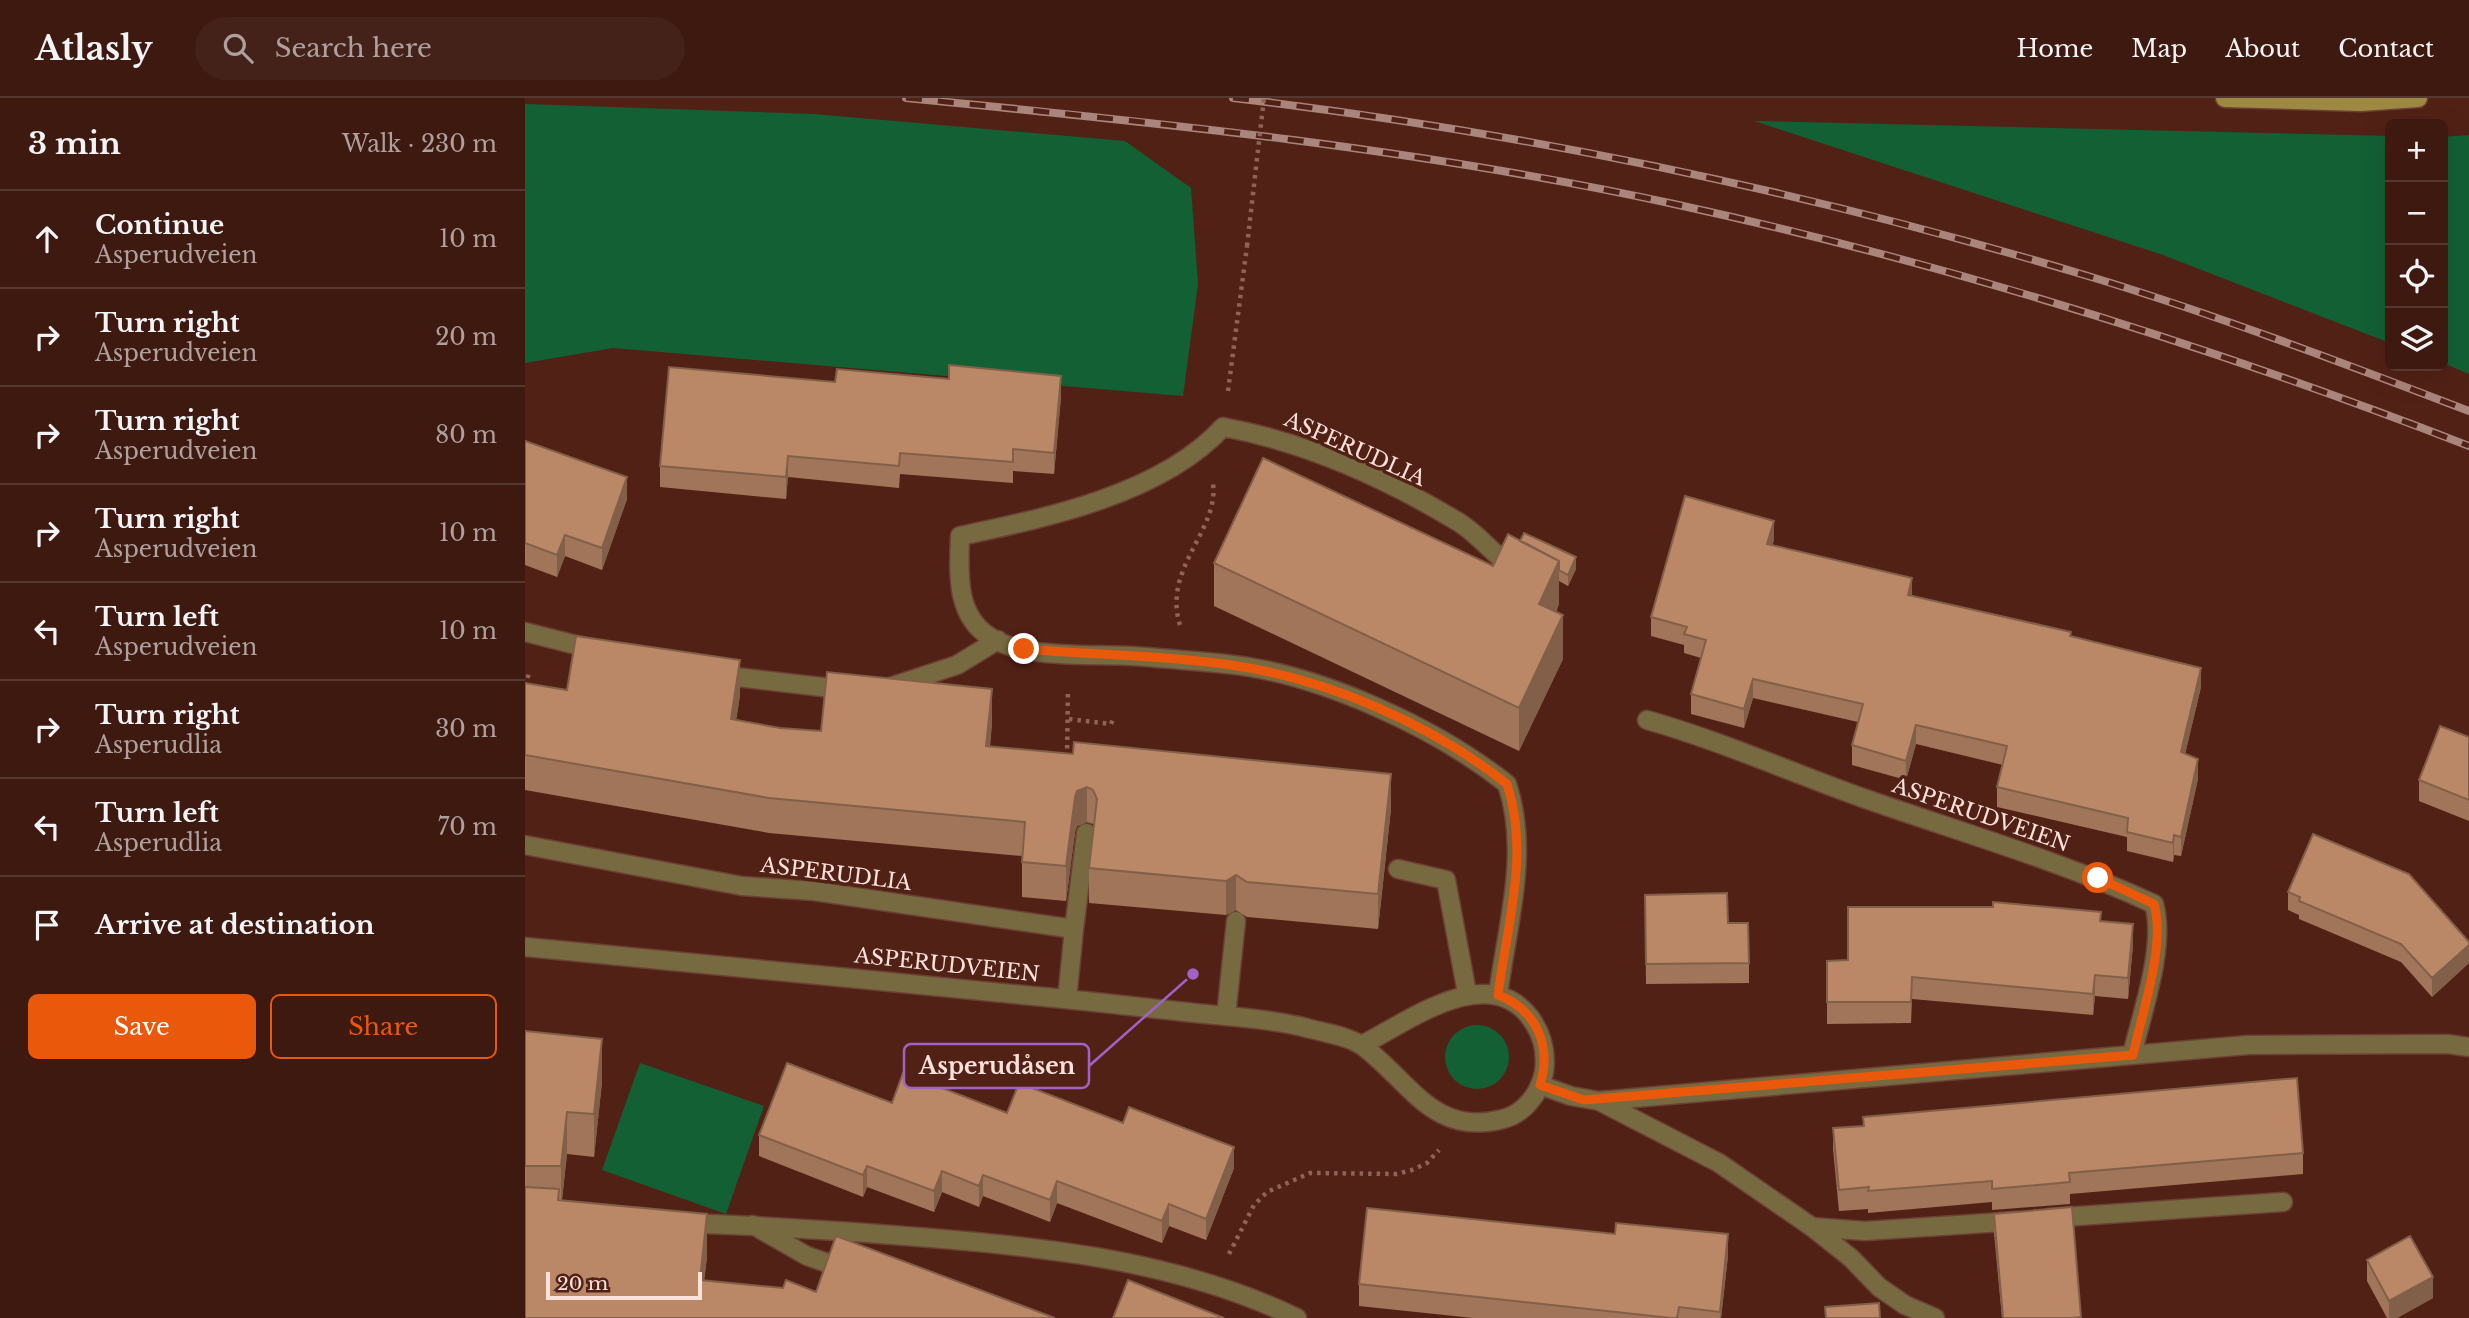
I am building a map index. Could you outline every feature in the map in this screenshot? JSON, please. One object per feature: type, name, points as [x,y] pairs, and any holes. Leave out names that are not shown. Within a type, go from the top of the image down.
[{"type":"street","points":[[2225,98],[2361,102],[2418,98]]},
{"type":"street","points":[[1223,427],[1202,450],[1117,493],[1015,524],[960,536],[961,598],[971,620],[998,640],[1024,649],[1195,662],[1282,675],[1333,691],[1437,738],[1507,784],[1517,824],[1517,861],[1498,995]]},
{"type":"street","name":"ASPERUDLIA","points":[[1223,427],[1272,436],[1417,500],[1458,521],[1500,560],[1535,580]]},
{"type":"street","points":[[525,632],[614,655]]},
{"type":"street","points":[[698,672],[838,691],[871,690],[917,680],[957,665],[998,640]]},
{"type":"street","name":"ASPERUDVEIEN","points":[[1647,720],[1709,737],[1798,775],[2098,878],[2154,904],[2158,918],[2152,971],[2133,1055]]},
{"type":"street","points":[[1067,999],[1086,833]]},
{"type":"street","name":"ASPERUDLIA","points":[[525,845],[742,887],[814,891],[1074,929]]},
{"type":"street","points":[[1398,869],[1446,880],[1467,993]]},
{"type":"street","points":[[1226,1017],[1236,921]]},
{"type":"street","name":"ASPERUDVEIEN","points":[[525,947],[1067,999],[1302,1027],[1362,1045],[1429,1107],[1448,1119]]},
{"type":"street","points":[[1362,1045],[1467,993],[1498,995],[1513,1001],[1527,1014],[1541,1034],[1545,1051],[1540,1085],[1527,1106],[1512,1117],[1492,1122],[1448,1119]]},
{"type":"street","points":[[1540,1085],[1571,1096],[1599,1101],[2248,1045],[2448,1044],[2469,1047]]},
{"type":"street","points":[[1599,1101],[1719,1163],[1812,1227],[1851,1258],[1879,1287],[1905,1305],[1935,1318]]},
{"type":"street","points":[[1812,1227],[1865,1231],[1975,1225],[2094,1213],[2283,1202]]},
{"type":"street","points":[[658,1223],[750,1224],[1026,1247],[1104,1258],[1215,1284],[1297,1318]]},
{"type":"street","points":[[750,1224],[807,1255],[864,1276]]},
{"type":"path","points":[[1223,427],[1264,98]]},
{"type":"path","points":[[1195,662],[1177,615],[1177,594],[1182,573],[1214,495],[1202,450]]},
{"type":"path","points":[[1066,759],[1069,719],[1067,653]]},
{"type":"path","points":[[1069,719],[1111,724],[1113,719]]},
{"type":"path","points":[[1227,1258],[1254,1205],[1267,1192],[1310,1173],[1397,1174],[1412,1170],[1438,1153],[1448,1119]]},
{"type":"green space","points":[[525,104],[814,114],[1125,141],[1191,188],[1198,284],[1183,396],[613,348],[525,363]]},
{"type":"green space","points":[[1754,121],[2385,136],[2385,341],[2163,255]]},
{"type":"green space","points":[[2469,135],[2469,374],[2448,365],[2448,137]]},
{"type":"green space","points":[[1471,1025],[1483,1025],[1500,1034],[1507,1045],[1507,1069],[1500,1080],[1483,1089],[1471,1089],[1459,1084],[1450,1075],[1445,1063],[1445,1051],[1450,1039],[1459,1030]]},
{"type":"green space","points":[[640,1063],[764,1106],[726,1214],[602,1170]]},
{"type":"building","points":[[949,365],[1061,376],[1054,453],[1013,449],[1013,462],[900,453],[899,466],[788,456],[786,477],[660,466],[669,367],[835,382],[837,369],[949,379]]},
{"type":"building","points":[[525,441],[627,477],[602,548],[565,535],[557,555],[525,543]]},
{"type":"building","points":[[1263,458],[1493,566],[1508,534],[1559,561],[1539,604],[1563,615],[1519,708],[1214,563]]},
{"type":"building","points":[[1685,496],[1774,521],[1767,544],[1912,578],[1908,595],[2071,632],[2070,636],[2201,668],[2181,752],[2198,759],[2181,837],[2174,835],[2173,843],[2127,832],[2128,818],[1997,787],[2007,746],[1916,725],[1906,761],[1852,745],[1863,704],[1753,679],[1744,709],[1691,694],[1706,640],[1684,634],[1687,627],[1651,617]]},
{"type":"building","points":[[1524,533],[1576,557],[1568,575],[1559,570],[1559,561],[1520,541]]},
{"type":"building","points":[[576,636],[740,660],[731,719],[780,728],[821,731],[827,672],[992,689],[986,746],[1073,754],[1074,742],[1391,774],[1378,894],[1247,882],[1236,875],[1226,881],[1089,868],[1097,799],[1093,790],[1087,787],[1077,791],[1075,797],[1066,866],[1022,862],[1025,822],[769,798],[525,755],[525,683],[567,690]]},
{"type":"building","points":[[2440,726],[2469,737],[2469,800],[2419,780]]},
{"type":"building","points":[[2313,834],[2409,874],[2469,945],[2432,978],[2401,944],[2299,901],[2300,897],[2288,892]]},
{"type":"building","points":[[1727,893],[1728,923],[1748,923],[1749,963],[1646,964],[1645,895]]},
{"type":"building","points":[[1993,902],[2101,912],[2100,921],[2133,924],[2128,978],[2095,975],[2093,994],[1912,977],[1911,1002],[1827,1002],[1827,961],[1848,960],[1848,907],[1993,907]]},
{"type":"building","points":[[525,1031],[602,1039],[594,1114],[567,1112],[561,1166],[525,1166]]},
{"type":"building","points":[[787,1063],[892,1103],[903,1073],[1007,1113],[1019,1083],[1123,1123],[1129,1107],[1234,1147],[1206,1219],[1169,1204],[1162,1221],[1057,1181],[1050,1200],[983,1175],[979,1186],[942,1171],[934,1191],[867,1166],[863,1175],[759,1135]]},
{"type":"building","points":[[2297,1078],[2303,1153],[2069,1173],[2070,1182],[1992,1189],[1992,1181],[1868,1191],[1869,1187],[1839,1190],[1833,1128],[1864,1126],[1863,1117]]},
{"type":"building","points":[[525,1187],[559,1189],[558,1200],[707,1214],[700,1280],[783,1288],[786,1280],[816,1292],[836,1236],[1055,1318],[525,1318]]},
{"type":"building","points":[[2072,1207],[2081,1317],[2003,1318],[1994,1214]]},
{"type":"building","points":[[1367,1208],[1615,1234],[1616,1223],[1728,1234],[1720,1312],[1679,1307],[1677,1318],[1671,1318],[1359,1284]]},
{"type":"building","points":[[2410,1236],[2433,1277],[2389,1301],[2367,1260]]},
{"type":"building","points":[[1128,1280],[1224,1318],[1113,1318]]},
{"type":"building","points":[[1879,1303],[1880,1318],[1826,1318],[1825,1307]]},
{"type":"railway","points":[[906,98],[1099,117],[1388,153],[1674,204],[1877,253],[2076,310],[2274,374],[2469,446]]},
{"type":"railway","points":[[1233,98],[1450,128],[1557,147],[1665,168],[1877,218],[2136,291],[2280,340],[2469,411]]},
{"type":"place","name":"Asperudåsen","points":[[1193,974]]},
{"type":"route","points":[[1024,649],[1230,664],[1282,675],[1333,691],[1437,738],[1487,768],[1507,784],[1514,806],[1518,834],[1517,861],[1498,995],[1513,1001],[1527,1014],[1541,1034],[1545,1051],[1544,1073],[1540,1085],[1584,1100],[1599,1101],[2133,1055],[2152,971],[2158,918],[2154,904],[2098,878]]}]
